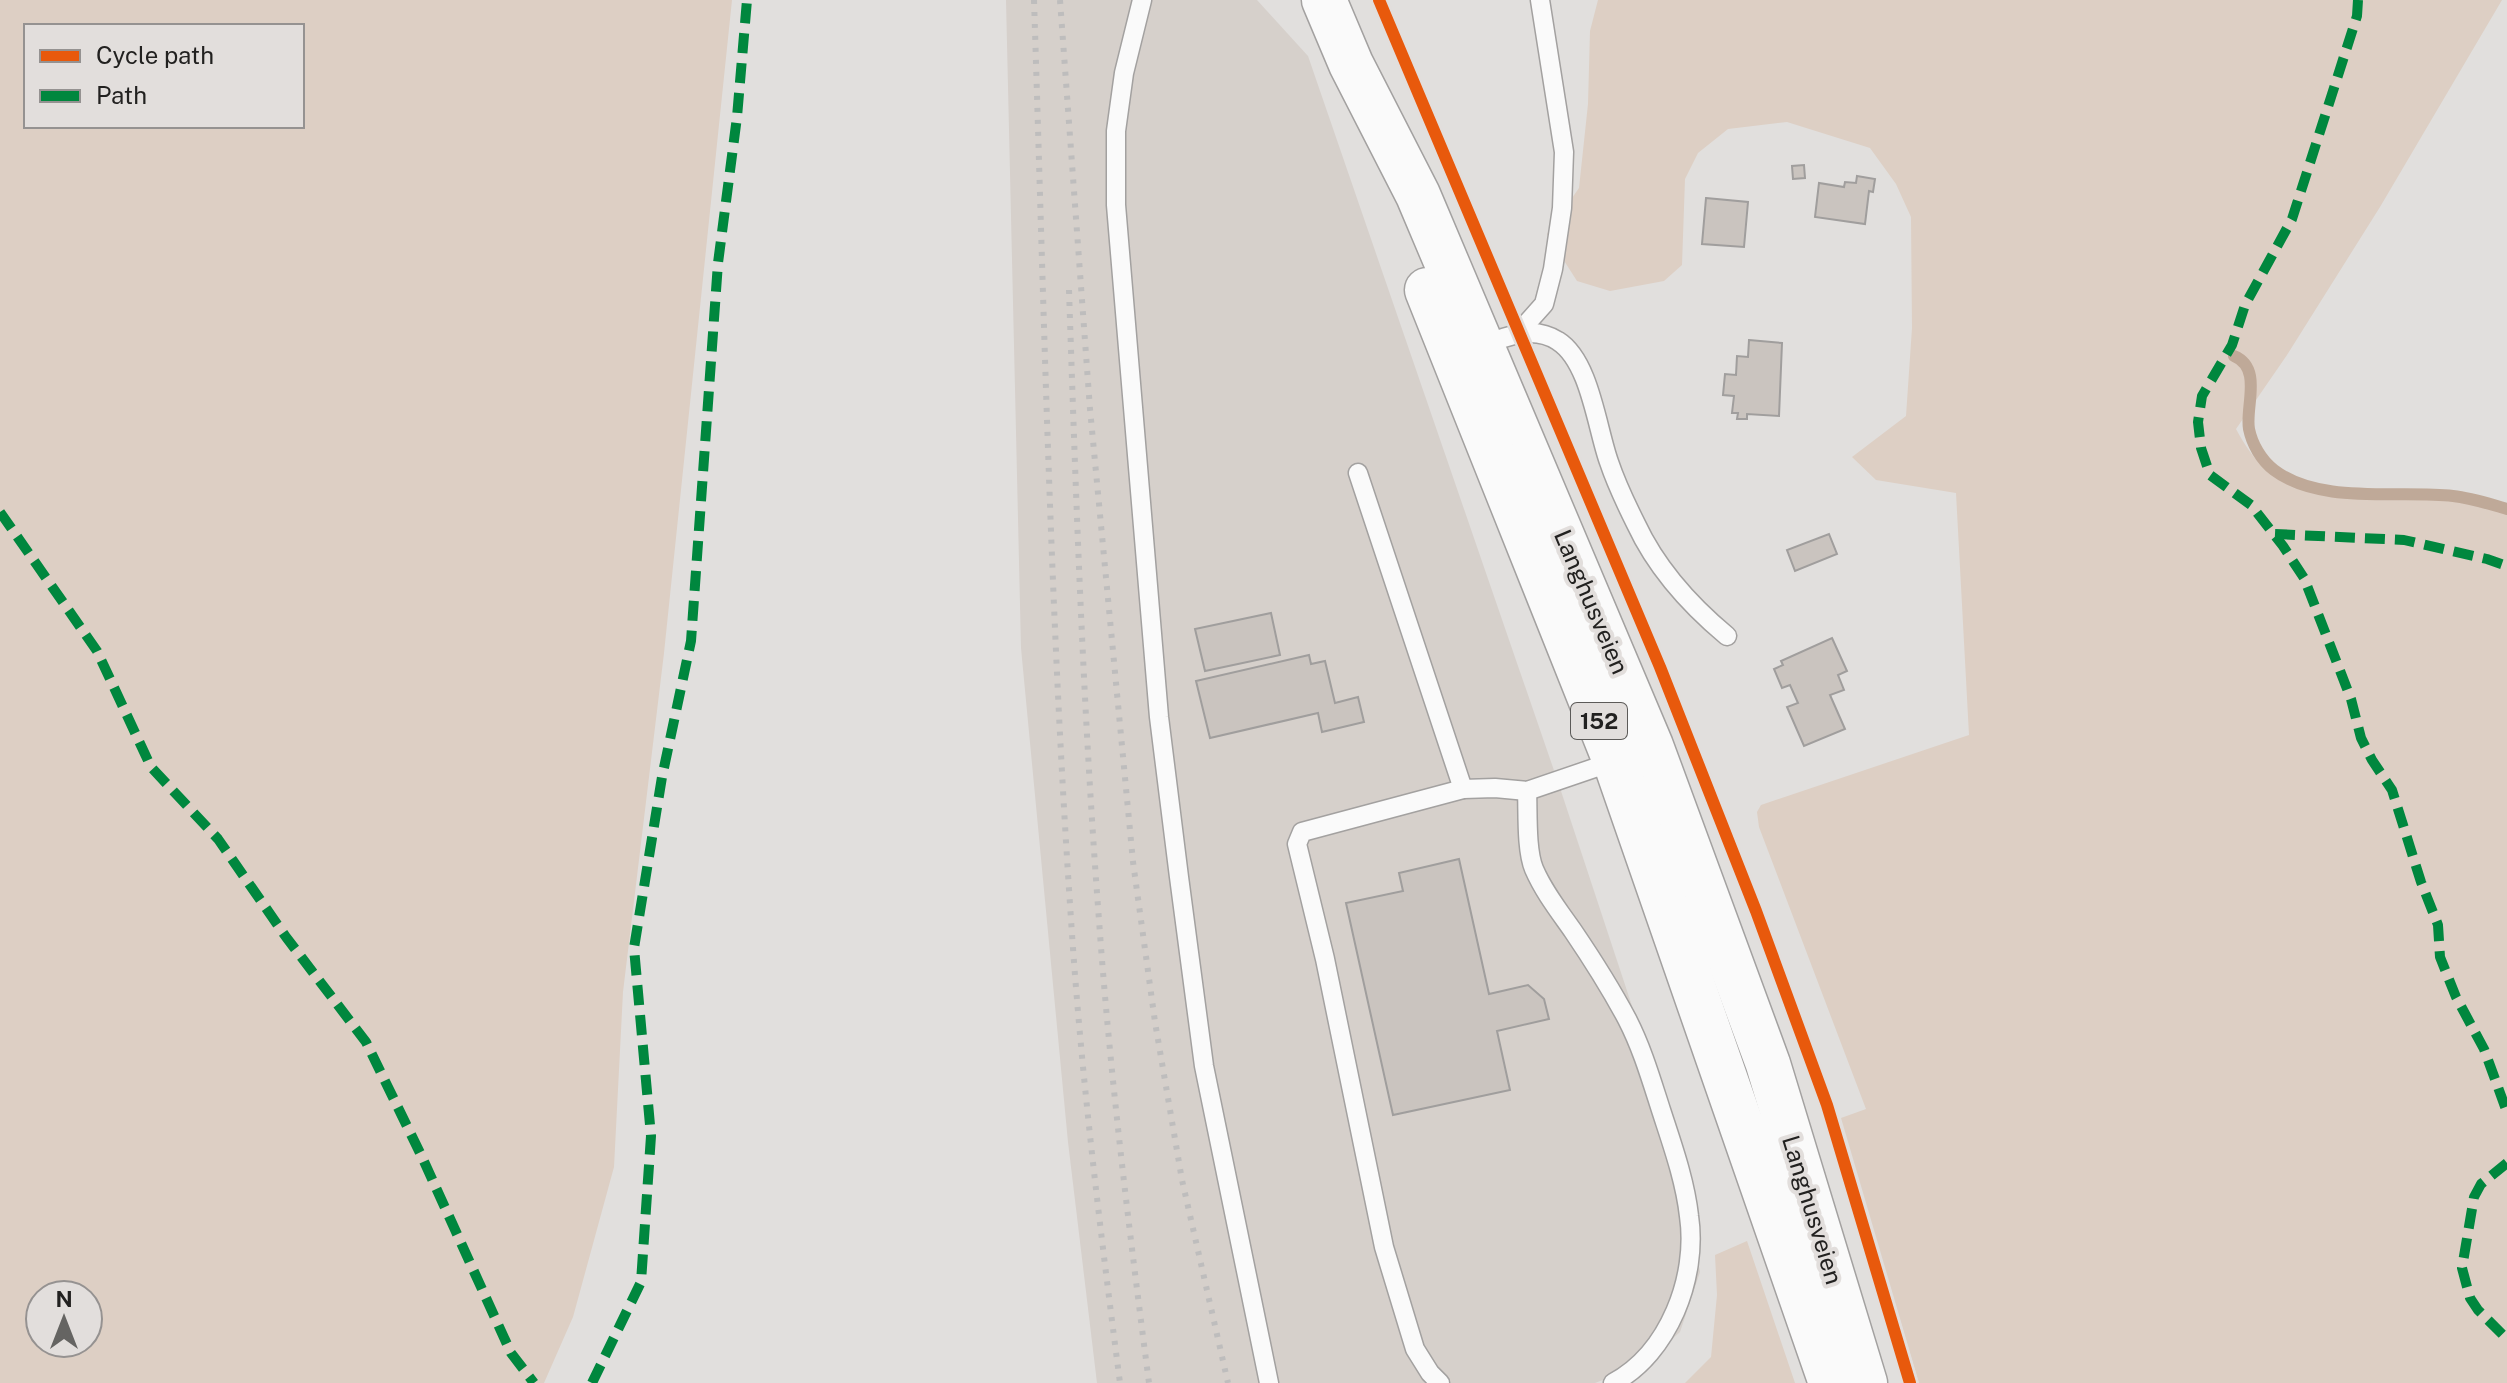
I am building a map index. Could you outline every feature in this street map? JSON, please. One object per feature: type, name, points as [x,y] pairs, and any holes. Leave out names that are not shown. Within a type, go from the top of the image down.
[{"type":"main road","name":"Langhusveien","points":[[1324,0],[1351,64],[1418,195],[1485,345],[1633,754],[1831,1383]]},
{"type":"main road","name":"Langhusveien","points":[[1633,754],[1768,1064],[1865,1383]]},
{"type":"lane","points":[[1142,0],[1124,73],[1116,131],[1116,205],[1159,717],[1204,1066],[1269,1383]]},
{"type":"lane","points":[[1485,345],[1544,304],[1553,269],[1562,208],[1564,152],[1540,0]]},
{"type":"lane","points":[[1485,345],[1557,340],[1573,356],[1593,405],[1608,461],[1638,528],[1679,588],[1704,617],[1727,636]]},
{"type":"lane","points":[[1358,473],[1463,789]]},
{"type":"lane","points":[[1440,1383],[1415,1349],[1384,1247],[1325,959],[1297,844],[1302,832],[1463,789],[1527,791],[1633,754]]},
{"type":"lane","points":[[1527,791],[1533,866],[1543,888],[1590,955],[1627,1020],[1647,1066],[1673,1147],[1689,1216],[1691,1241],[1683,1291],[1674,1313],[1646,1358],[1629,1374],[1613,1383]]},
{"type":"shaded area","points":[[0,0],[732,0],[664,653],[623,992],[614,1167],[573,1317],[544,1383],[0,1383]]},
{"type":"shaded area","points":[[1006,0],[1257,0],[1308,56],[1559,785],[1673,1130],[1700,1272],[1680,1332],[1644,1364],[1595,1383],[1097,1383],[1068,1142],[1021,648]]},
{"type":"shaded area","points":[[1598,0],[2502,0],[2380,207],[2287,355],[2236,429],[2266,469],[2284,481],[2306,489],[2353,496],[2455,500],[2507,514],[2507,1383],[1919,1383],[1841,1118],[1866,1109],[1759,827],[1757,812],[1761,805],[1969,735],[1956,493],[1876,480],[1852,457],[1906,416],[1912,328],[1911,217],[1896,184],[1870,148],[1787,122],[1728,129],[1698,153],[1685,179],[1682,265],[1664,281],[1610,291],[1577,281],[1547,234],[1579,188],[1588,104],[1590,31]]},
{"type":"shaded area","points":[[1747,1241],[1795,1383],[1685,1383],[1711,1357],[1717,1295],[1715,1255]]},
{"type":"building","points":[[1804,165],[1805,178],[1793,179],[1792,166]]},
{"type":"building","points":[[1857,176],[1875,179],[1873,192],[1869,191],[1865,224],[1815,217],[1819,183],[1844,187],[1845,182],[1856,183]]},
{"type":"building","points":[[1706,198],[1748,202],[1744,247],[1702,244]]},
{"type":"building","points":[[1749,340],[1782,343],[1779,416],[1747,414],[1747,419],[1737,419],[1738,413],[1732,413],[1734,396],[1723,395],[1725,374],[1736,375],[1737,356],[1748,357]]},
{"type":"building","points":[[1829,534],[1837,554],[1795,571],[1787,550]]},
{"type":"building","points":[[1271,613],[1280,655],[1205,671],[1195,629]]},
{"type":"building","points":[[1832,638],[1847,671],[1838,675],[1844,690],[1830,695],[1845,729],[1804,746],[1787,707],[1798,703],[1790,685],[1782,688],[1774,669],[1783,665],[1781,661]]},
{"type":"building","points":[[1309,655],[1311,664],[1325,661],[1335,703],[1358,697],[1364,722],[1322,732],[1318,713],[1210,738],[1196,681]]},
{"type":"building","points":[[1459,859],[1489,994],[1528,985],[1544,999],[1549,1019],[1497,1031],[1510,1090],[1393,1115],[1346,903],[1403,891],[1399,873]]},
{"type":"waterway","points":[[2234,356],[2248,369],[2251,389],[2248,420],[2255,446],[2269,466],[2293,481],[2337,492],[2453,496],[2507,509]]},
{"type":"railway","points":[[1034,0],[1048,460],[1064,804],[1086,1093],[1120,1383]]},
{"type":"railway","points":[[1060,0],[1090,409],[1133,862],[1155,1022],[1182,1180],[1228,1383]]},
{"type":"railway","points":[[1069,290],[1093,841],[1109,1036],[1149,1383]]},
{"type":"marked path","points":[[592,1383],[641,1282],[651,1136],[634,948],[662,777],[691,641],[718,263],[737,117],[747,0]]},
{"type":"marked path","points":[[2358,0],[2357,16],[2292,219],[2245,305],[2232,345],[2202,396],[2198,422],[2201,448],[2210,475],[2251,505],[2304,578],[2351,699],[2361,738],[2392,790],[2438,925],[2440,957],[2456,997],[2484,1049],[2507,1112]]},
{"type":"marked path","points":[[0,512],[97,651],[151,767],[218,839],[286,937],[366,1042],[511,1353],[534,1383]]},
{"type":"marked path","points":[[2275,534],[2404,540],[2507,566]]},
{"type":"marked path","points":[[2507,1163],[2481,1184],[2474,1197],[2462,1268],[2470,1298],[2507,1339]]},
{"type":"cycle path","points":[[1379,0],[1660,667],[1756,911],[1827,1105],[1910,1383]]}]
